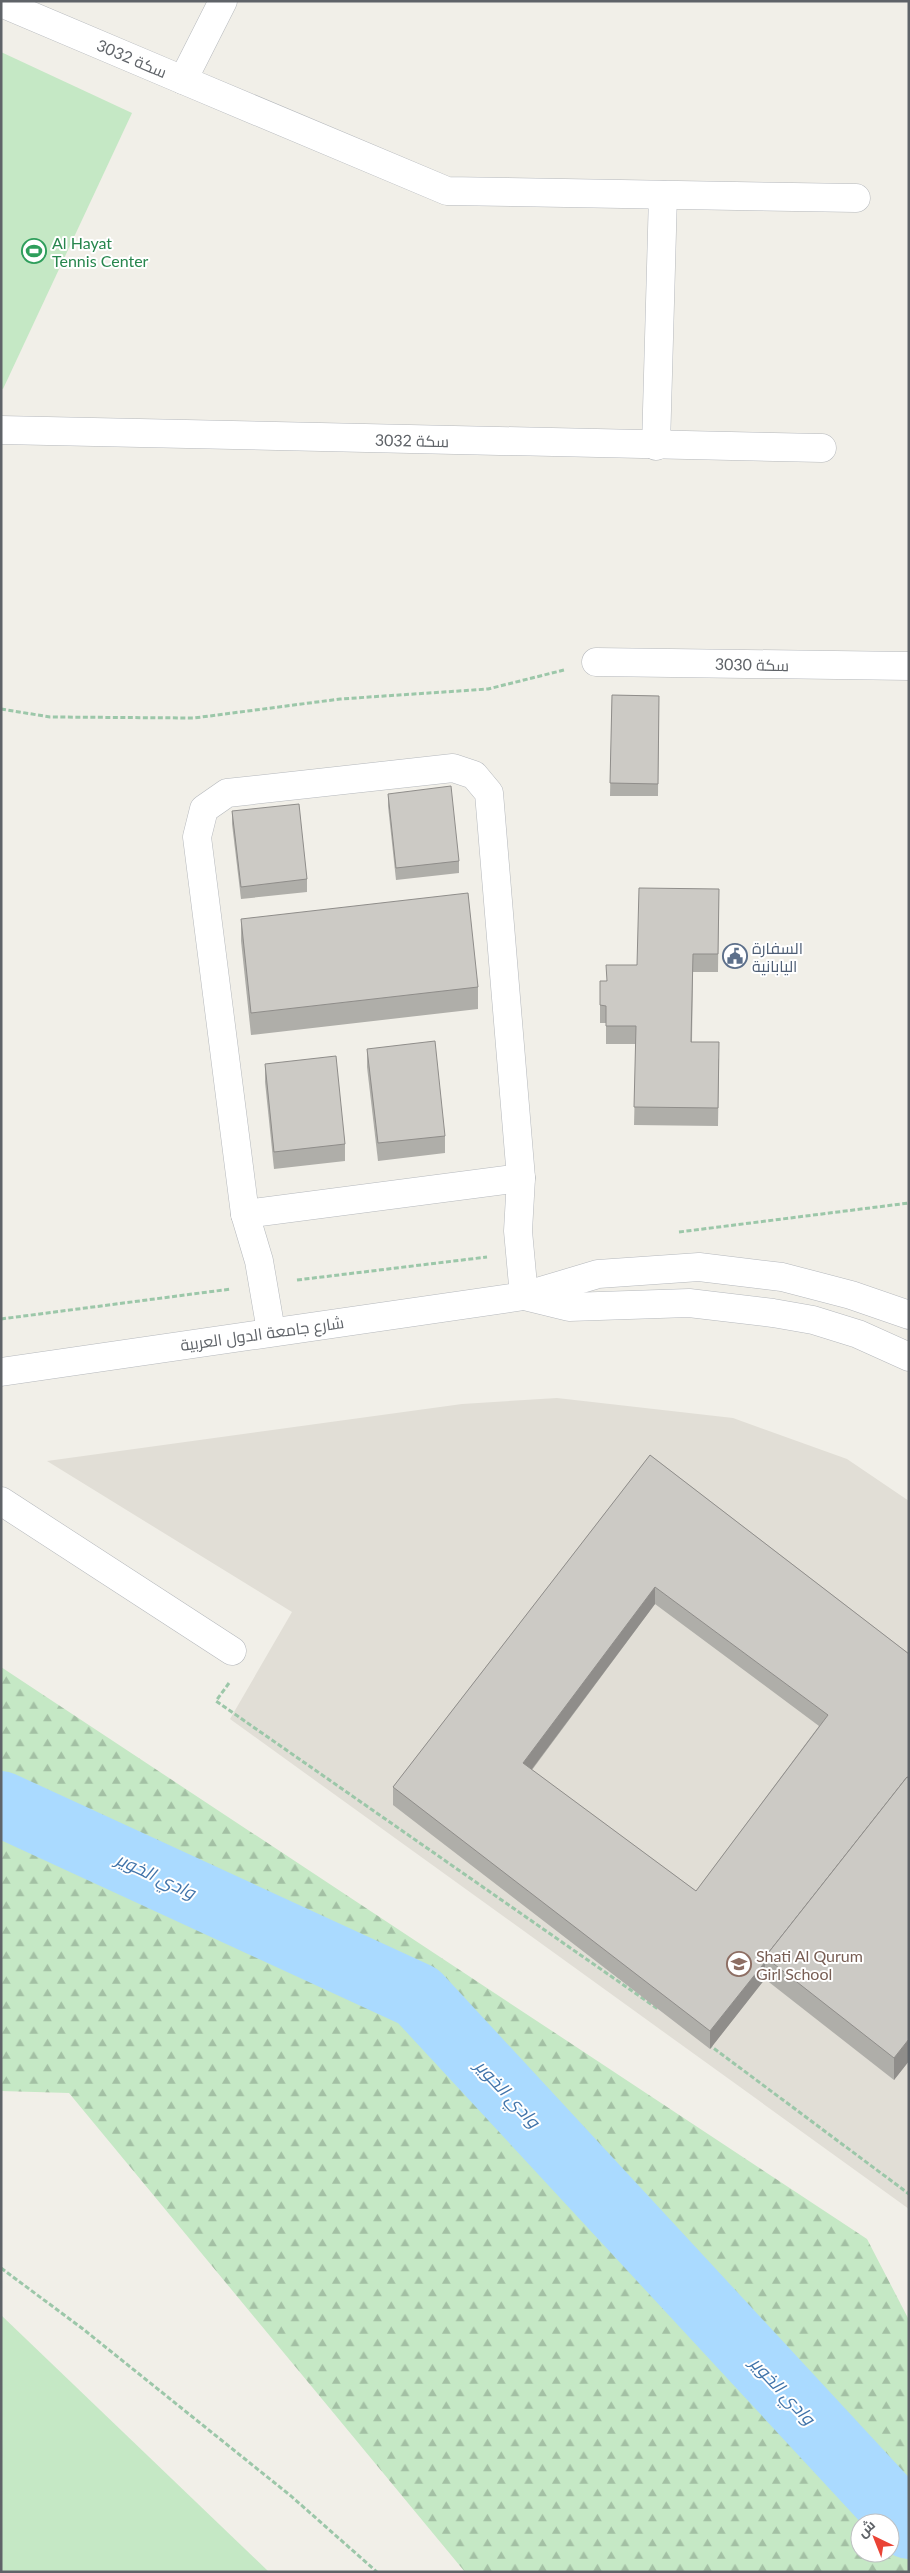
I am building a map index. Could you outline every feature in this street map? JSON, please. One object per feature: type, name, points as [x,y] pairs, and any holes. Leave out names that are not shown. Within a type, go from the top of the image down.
[{"type":"street","name":"سكة 3032","points":[[1,3],[183,80],[222,1]]},
{"type":"street","points":[[183,80],[447,191],[856,198]]},
{"type":"street","points":[[656,446],[663,195]]},
{"type":"street","name":"سكة 3032","points":[[1,430],[656,446],[822,448]]},
{"type":"street","name":"سكة 3030","points":[[596,662],[909,666]]},
{"type":"street","points":[[271,1331],[259,1261],[245,1214],[197,837],[204,808],[227,794],[453,768],[474,775],[489,793],[521,1178],[518,1231],[524,1296]]},
{"type":"street","points":[[245,1214],[521,1178]]},
{"type":"street","name":"شارع جامعة الدول العربية","points":[[1,1372],[271,1331],[524,1296],[565,1282],[598,1274],[699,1267],[782,1277],[851,1295],[909,1315]]},
{"type":"street","name":"شارع جامعة الدول العربية","points":[[524,1296],[569,1307],[689,1303],[773,1313],[813,1320],[858,1334],[909,1357]]},
{"type":"street","points":[[1,1501],[232,1651]]},
{"type":"path","points":[[1,709],[50,717],[194,718],[340,699],[488,689],[596,662]]},
{"type":"path","points":[[1,1319],[263,1285]]},
{"type":"path","points":[[232,1651],[245,1660],[216,1701],[665,2013]]},
{"type":"path","points":[[705,2042],[909,2194]]},
{"type":"path","points":[[1,2268],[84,2329],[291,2496],[377,2572]]},
{"type":"shaded area","name":"Shati Al Qurum Girl School","points":[[557,1398],[733,1418],[847,1459],[909,1501],[909,2209],[230,1719],[292,1612],[47,1461],[462,1404]]},
{"type":"green space","name":"Al Hayat Tennis Center","points":[[1,52],[132,113],[3,389],[1,388]]},
{"type":"green space","points":[[1,1667],[867,2239],[909,2320],[909,2572],[465,2572],[69,2093],[1,2091]]},
{"type":"green space","points":[[1,2315],[269,2572],[1,2572]]},
{"type":"building","points":[[612,695],[659,696],[658,784],[610,783]]},
{"type":"building","points":[[451,786],[459,861],[396,868],[388,794]]},
{"type":"building","points":[[299,804],[307,879],[241,887],[232,811]]},
{"type":"building","points":[[639,888],[719,889],[718,954],[693,954],[691,1042],[719,1042],[718,1108],[634,1107],[636,1026],[606,1026],[606,1006],[600,1005],[600,981],[607,981],[606,965],[637,965]]},
{"type":"building","points":[[468,893],[478,987],[251,1013],[241,919]]},
{"type":"building","points":[[435,1041],[445,1136],[378,1143],[367,1049]]},
{"type":"building","points":[[336,1056],[345,1144],[274,1152],[265,1064]]},
{"type":"building","points":[[650,1455],[909,1654],[909,1778],[907,1777],[765,1957],[765,1962],[710,2031],[393,1787]],"holes":[[[655,1587],[828,1715],[696,1891],[523,1763]]]},
{"type":"building","points":[[907,1777],[909,1778],[909,2039],[894,2058],[765,1957]]},
{"type":"waterway","name":"وادي الخوير","points":[[1,1804],[418,1996],[909,2526]]},
{"type":"place","name":"Al Hayat Tennis Center","points":[[34,251]]},
{"type":"place","name":"السفارة اليابانية","points":[[735,956]]},
{"type":"place","name":"Shati Al Qurum Girl School","points":[[739,1964]]}]
